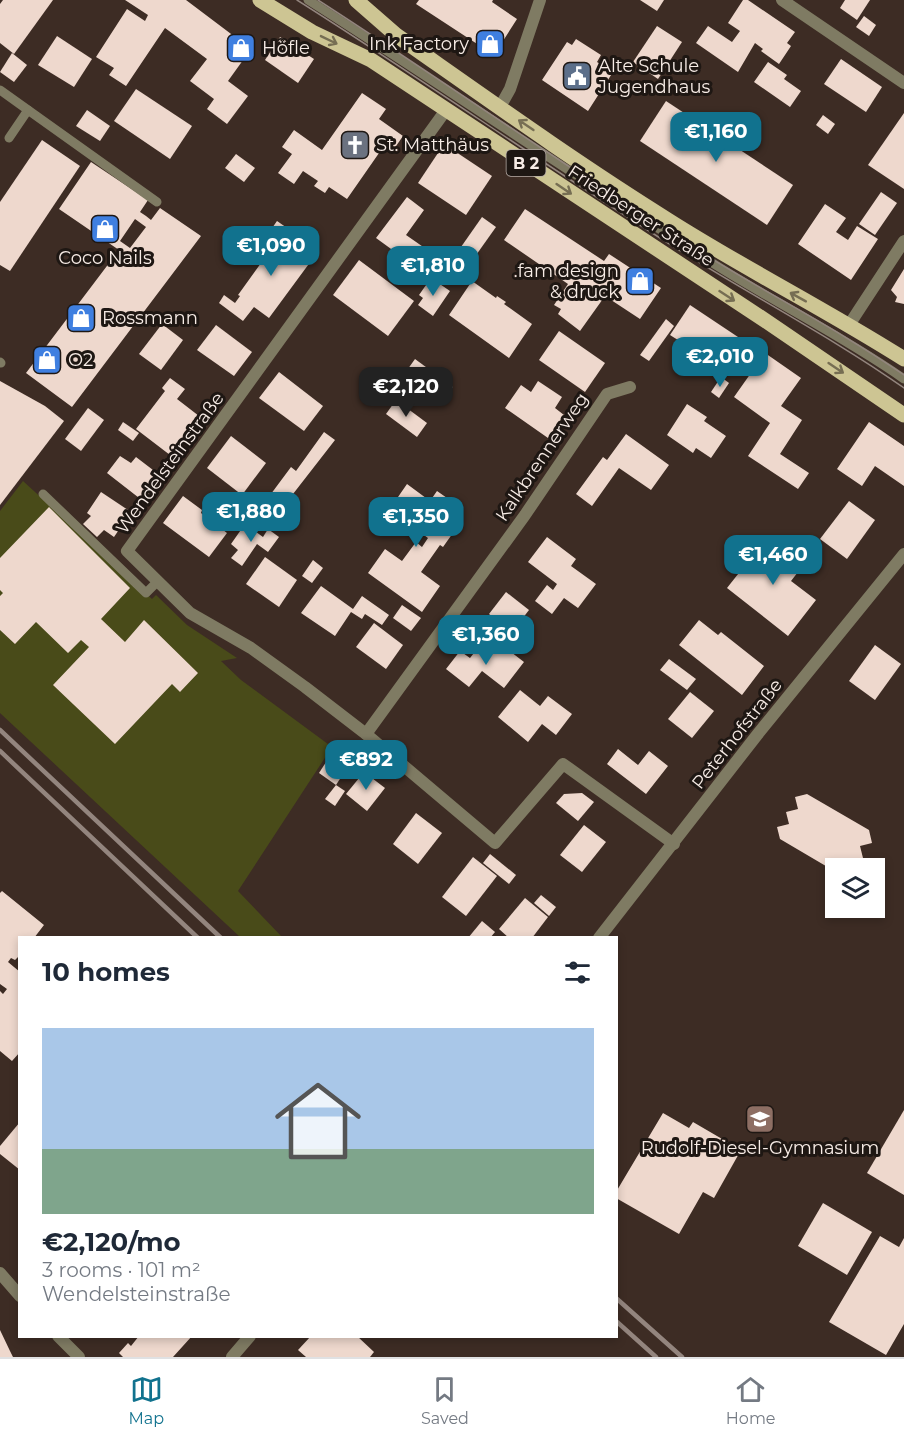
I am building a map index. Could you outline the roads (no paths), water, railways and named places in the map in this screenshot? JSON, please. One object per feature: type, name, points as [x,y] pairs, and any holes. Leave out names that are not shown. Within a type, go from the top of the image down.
[{"type":"main road","name":"Friedberger Straße","points":[[260,0],[312,32],[371,60],[904,415]]},
{"type":"main road","name":"Friedberger Straße","points":[[356,0],[396,35],[666,219],[754,273],[849,325],[904,359]]},
{"type":"street","points":[[500,107],[510,89],[540,0]]},
{"type":"street","points":[[782,0],[904,83]]},
{"type":"street","name":"Wendelsteinstraße","points":[[446,110],[127,551],[190,612],[256,652],[366,734],[495,843],[563,764],[675,844]]},
{"type":"street","points":[[849,325],[904,241]]},
{"type":"street","name":"Kalkbrennerweg","points":[[366,734],[525,515],[607,394],[630,387]]},
{"type":"street","name":"Peterhofstraße","points":[[601,936],[904,554]]},
{"type":"street","points":[[0,1273],[18,1294]]},
{"type":"street","points":[[59,1338],[79,1357]]},
{"type":"street","points":[[232,1357],[248,1338]]},
{"type":"lane","points":[[308,0],[742,283],[849,343],[904,379]]},
{"type":"lane","points":[[0,90],[157,202]]},
{"type":"lane","points":[[9,138],[28,110]]},
{"type":"lane","points":[[43,494],[146,593],[158,581]]},
{"type":"tram line","points":[[297,0],[668,243],[846,350],[904,388]]},
{"type":"tram line","points":[[318,0],[686,243],[878,357],[904,375]]},
{"type":"railway","points":[[0,730],[219,936]]},
{"type":"railway","points":[[0,751],[196,936]]},
{"type":"railway","points":[[618,1300],[682,1357]]},
{"type":"railway","points":[[618,1323],[656,1357]]},
{"type":"place","name":"Ink Factory","points":[[490,44]]},
{"type":"place","name":"Höfle","points":[[241,48]]},
{"type":"place","name":"Alte Schule Jugendhaus","points":[[577,76]]},
{"type":"place","name":"St. Matthäus","points":[[355,145]]},
{"type":"place","name":"Coco Nails","points":[[105,229]]},
{"type":"place","name":".fam design & druck","points":[[640,281]]},
{"type":"place","name":"Rossmann","points":[[81,318]]},
{"type":"place","name":"O2","points":[[47,360]]},
{"type":"place","name":"Rudolf-Diesel-Gymnasium","points":[[760,1119]]}]
